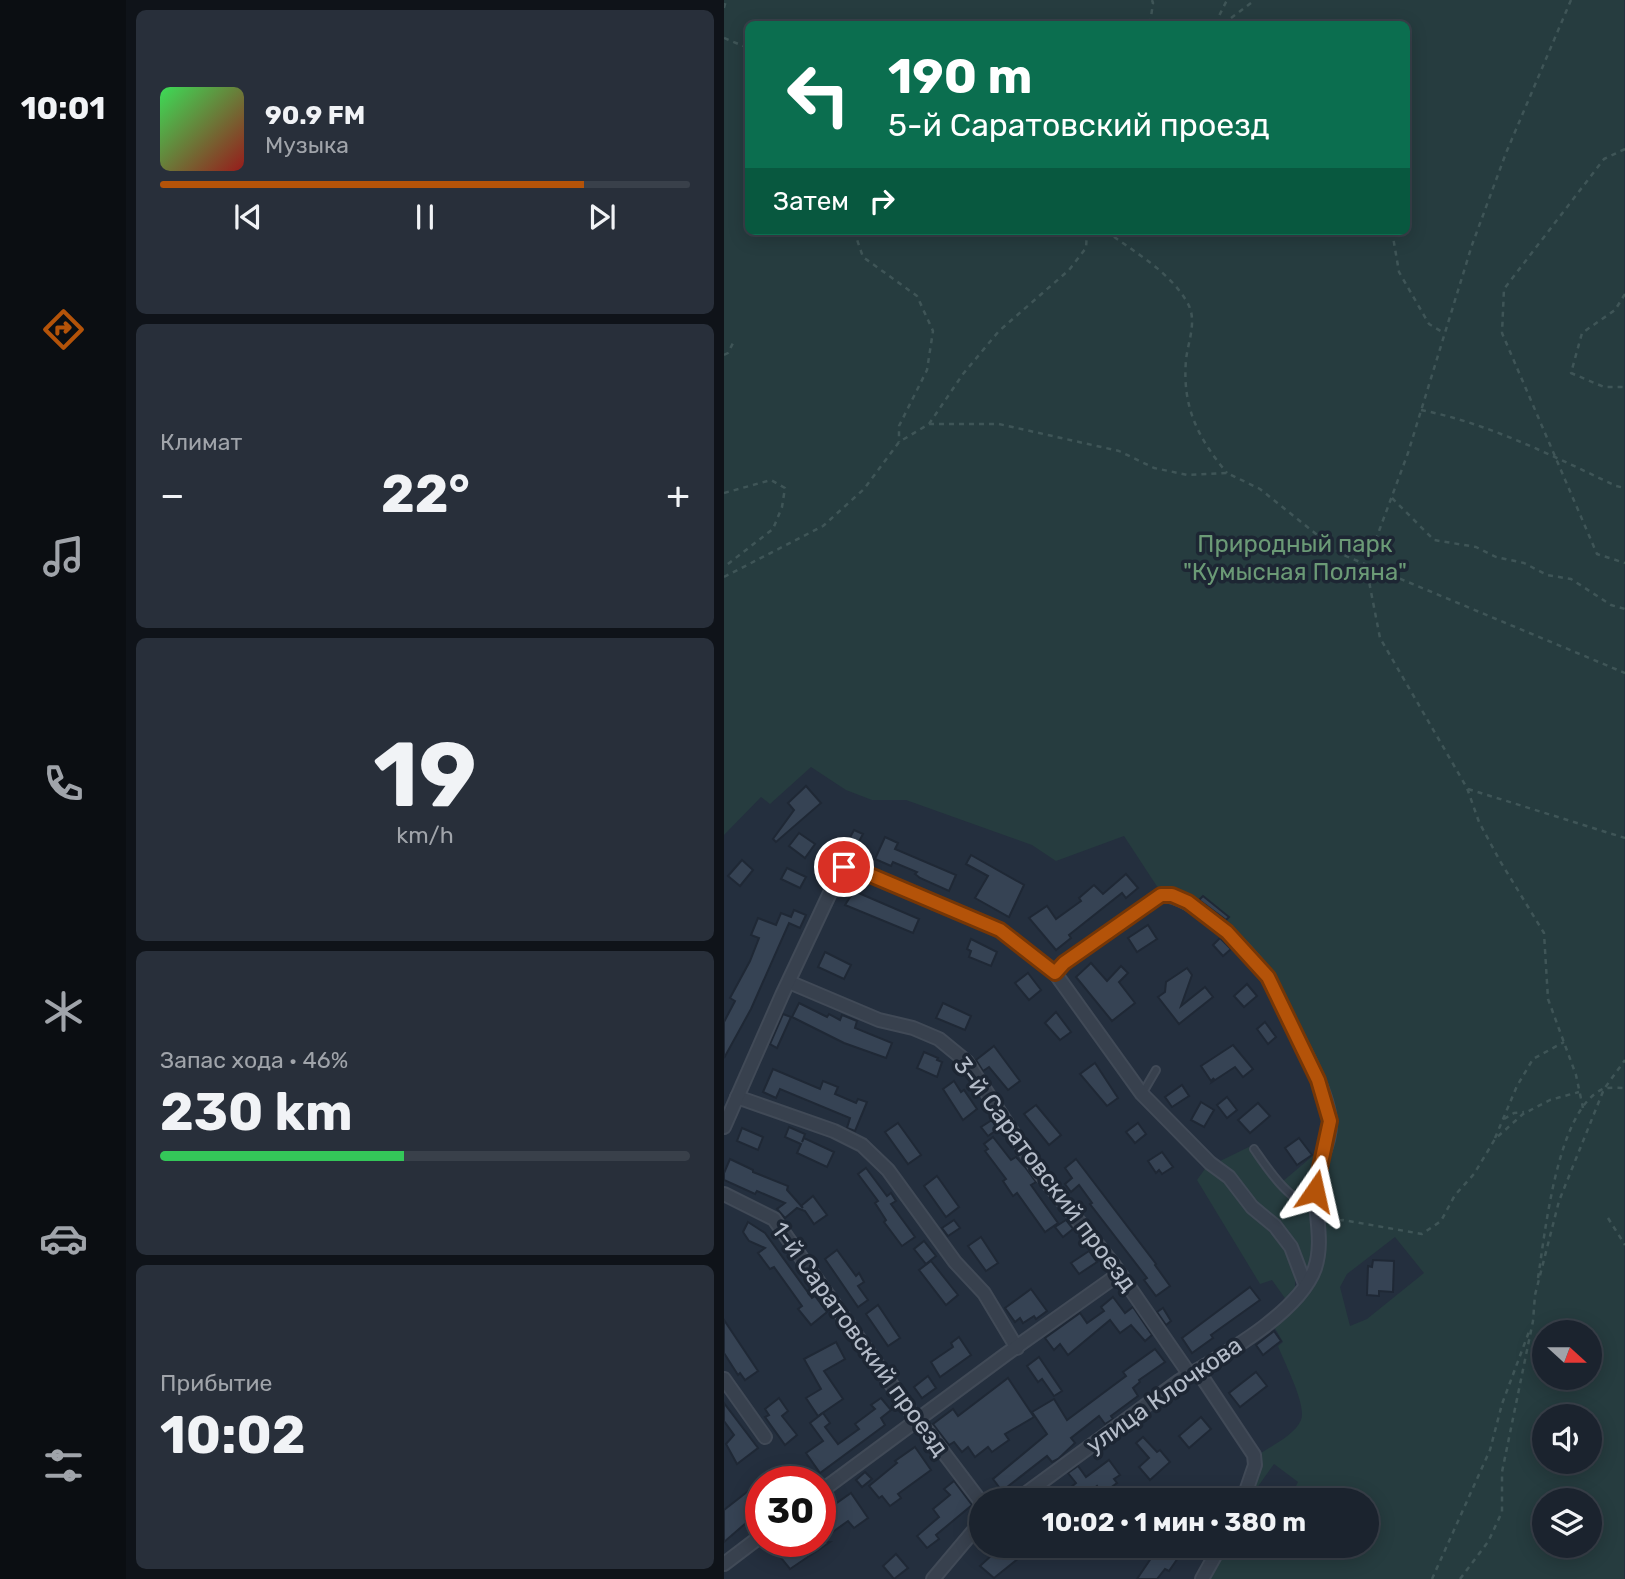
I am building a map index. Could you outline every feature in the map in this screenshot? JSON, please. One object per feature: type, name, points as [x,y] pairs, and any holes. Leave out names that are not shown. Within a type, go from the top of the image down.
[{"type":"street","points":[[724,1126],[837,878],[844,867],[856,869],[1000,930],[1055,973],[1142,1094],[1210,1163],[1229,1177],[1252,1207],[1275,1226],[1291,1247],[1305,1284]]},
{"type":"street","name":"улица Клочкова","points":[[1034,1488],[1278,1316],[1292,1302],[1315,1269],[1320,1240],[1317,1175],[1329,1137],[1330,1121],[1318,1080],[1268,977],[1227,932],[1188,902],[1172,895],[1161,895],[1064,963],[1055,973]]},
{"type":"street","name":"3-й Саратовский проезд","points":[[789,982],[879,1020],[913,1028],[939,1039],[967,1062],[1038,1171],[1119,1274],[1254,1455],[1255,1465],[1247,1488]]},
{"type":"street","points":[[737,1097],[834,1131],[862,1144],[888,1170],[955,1262],[984,1293],[1017,1348]]},
{"type":"street","name":"1-й Саратовский проезд","points":[[724,1195],[774,1219],[918,1422],[970,1488]]},
{"type":"street","points":[[836,1481],[1119,1274]]},
{"type":"street","points":[[724,1379],[765,1437]]},
{"type":"street","points":[[933,1579],[969,1536]]},
{"type":"street","points":[[724,1564],[745,1548]]},
{"type":"street","points":[[1202,1579],[1214,1558]]},
{"type":"lane","points":[[1142,1094],[1156,1070]]},
{"type":"lane","points":[[1254,1149],[1283,1187],[1307,1206],[1317,1207]]},
{"type":"path","points":[[724,8],[726,0]]},
{"type":"path","points":[[1150,21],[1152,0]]},
{"type":"path","points":[[1216,21],[1227,0]]},
{"type":"path","points":[[1227,21],[1255,0]]},
{"type":"path","points":[[1571,0],[1506,153],[1472,245],[1392,498],[1366,566],[1380,638],[1467,788],[1479,822],[1544,933],[1548,999],[1576,1075],[1583,1108]]},
{"type":"path","points":[[724,38],[745,47]]},
{"type":"path","points":[[1625,149],[1604,159],[1504,289],[1502,333],[1597,554],[1625,563]]},
{"type":"path","points":[[856,235],[863,257],[917,296],[933,331],[927,370],[899,426],[899,442]]},
{"type":"path","points":[[724,577],[823,526],[864,489],[899,442],[929,424],[963,374],[999,331],[1069,270],[1086,248],[1087,235]]},
{"type":"path","points":[[1111,235],[1161,272],[1189,304],[1192,333],[1186,358],[1185,393],[1205,446],[1227,472],[1260,489],[1341,554],[1625,673]]},
{"type":"path","points":[[1393,235],[1400,272],[1429,324],[1444,333]]},
{"type":"path","points":[[1625,294],[1615,310],[1582,333],[1571,373],[1604,387],[1625,387]]},
{"type":"path","points":[[724,355],[728,354],[734,341]]},
{"type":"path","points":[[1421,410],[1447,415],[1554,456],[1625,488]]},
{"type":"path","points":[[929,424],[999,424],[1119,451],[1154,468],[1188,475],[1227,472]]},
{"type":"path","points":[[724,493],[771,480],[785,488],[774,529],[724,568]]},
{"type":"path","points":[[1392,498],[1434,540],[1476,547],[1547,575],[1571,579],[1611,606],[1625,609]]},
{"type":"path","points":[[1467,788],[1625,838]]},
{"type":"path","points":[[1319,1224],[1343,1220],[1422,1234],[1441,1221],[1495,1139],[1517,1086],[1533,1059],[1564,1042]]},
{"type":"path","points":[[1533,1320],[1550,1197],[1566,1138],[1583,1108],[1604,1089],[1625,1060]]},
{"type":"path","points":[[1604,1089],[1625,1088]]},
{"type":"path","points":[[1535,1295],[1559,1201],[1604,1089]]},
{"type":"path","points":[[1495,1139],[1527,1112],[1550,1100],[1579,1092]]},
{"type":"path","points":[[1504,1119],[1514,1113],[1527,1112]]},
{"type":"path","points":[[1608,1218],[1625,1245]]},
{"type":"path","points":[[1432,1579],[1490,1450],[1502,1404],[1532,1324]]},
{"type":"path","points":[[1460,1579],[1488,1542],[1502,1512],[1502,1472],[1532,1326]]},
{"type":"green space","name":"Природный парк \"Кумысная Поляна\"","points":[[724,0],[1624,0],[1624,1579],[1207,1579],[1219,1558],[1379,1558],[1379,1488],[1295,1488],[1298,1482],[1274,1464],[1257,1488],[1250,1488],[1258,1455],[1288,1435],[1301,1420],[1298,1394],[1278,1346],[1283,1342],[1273,1325],[1310,1286],[1255,1205],[1218,1162],[1255,1144],[1282,1182],[1321,1149],[1325,1160],[1325,1081],[1273,974],[1234,932],[1160,891],[1124,836],[1056,861],[1032,845],[906,800],[872,800],[846,790],[811,767],[770,804],[761,797],[724,835]],"holes":[[[1395,1237],[1424,1273],[1367,1319],[1350,1326],[1340,1287],[1347,1274]]]},
{"type":"green space","points":[[1207,1166],[1224,1181],[1249,1213],[1272,1228],[1287,1249],[1295,1273],[1295,1289],[1287,1301],[1272,1280],[1260,1284],[1197,1180]]},
{"type":"building","points":[[806,786],[821,803],[776,842],[773,839],[794,810],[788,803]]},
{"type":"building","points":[[854,830],[863,834],[856,847],[847,843]]},
{"type":"building","points":[[799,833],[815,844],[805,858],[789,846]]},
{"type":"building","points":[[885,837],[898,843],[895,849],[956,875],[949,891],[920,878],[915,874],[917,872],[893,862],[891,866],[875,859]]},
{"type":"building","points":[[971,855],[1024,885],[1009,917],[975,898],[988,876],[966,864]]},
{"type":"building","points":[[742,860],[753,870],[740,886],[728,876]]},
{"type":"building","points":[[787,868],[806,877],[800,888],[781,879]]},
{"type":"building","points":[[1126,874],[1138,888],[1126,898],[1122,893],[1069,935],[1071,938],[1056,950],[1029,918],[1047,906],[1056,919],[1081,901],[1079,898],[1094,885],[1103,894]]},
{"type":"building","points":[[854,891],[919,919],[913,933],[845,905]]},
{"type":"building","points":[[1203,896],[1229,917],[1226,920],[1199,900]]},
{"type":"building","points":[[794,910],[806,915],[800,928],[789,923],[751,1009],[724,1058],[724,1022],[735,1001],[730,998],[759,938],[751,935],[758,918],[776,925],[781,913],[791,917]]},
{"type":"building","points":[[1148,925],[1157,939],[1137,952],[1128,938]]},
{"type":"building","points":[[1220,938],[1231,949],[1223,956],[1213,945]]},
{"type":"building","points":[[971,939],[997,952],[991,966],[969,957],[971,951],[967,949]]},
{"type":"building","points":[[825,952],[851,965],[844,979],[818,967]]},
{"type":"building","points":[[1091,963],[1107,981],[1121,966],[1128,973],[1119,982],[1135,1003],[1112,1021],[1076,977]]},
{"type":"building","points":[[1187,968],[1192,975],[1181,1006],[1205,987],[1213,997],[1179,1024],[1158,997],[1165,992],[1166,982]]},
{"type":"building","points":[[1028,973],[1041,990],[1029,1000],[1015,983]]},
{"type":"building","points":[[1247,984],[1257,996],[1244,1007],[1234,996]]},
{"type":"building","points":[[799,1003],[827,1017],[829,1014],[840,1020],[842,1015],[857,1021],[855,1028],[892,1043],[886,1058],[844,1043],[792,1017]]},
{"type":"building","points":[[943,1003],[971,1016],[965,1030],[936,1018]]},
{"type":"building","points":[[1056,1012],[1071,1032],[1060,1040],[1045,1023]]},
{"type":"building","points":[[783,1014],[791,1017],[777,1048],[770,1044]]},
{"type":"building","points":[[1265,1022],[1276,1037],[1268,1044],[1257,1029]]},
{"type":"building","points":[[1233,1045],[1253,1069],[1243,1077],[1235,1067],[1212,1082],[1214,1078],[1211,1081],[1201,1066]]},
{"type":"building","points":[[994,1046],[1020,1081],[1008,1090],[989,1067],[983,1071],[976,1060]]},
{"type":"building","points":[[924,1052],[942,1062],[937,1077],[917,1068]]},
{"type":"building","points":[[1095,1063],[1118,1098],[1107,1106],[1080,1074]]},
{"type":"building","points":[[773,1069],[820,1089],[823,1081],[838,1087],[835,1094],[856,1103],[858,1099],[867,1102],[855,1131],[847,1128],[850,1118],[780,1089],[776,1098],[763,1092]]},
{"type":"building","points":[[954,1081],[977,1109],[963,1120],[943,1089]]},
{"type":"building","points":[[1182,1085],[1189,1096],[1172,1107],[1165,1097]]},
{"type":"building","points":[[1227,1097],[1237,1110],[1227,1118],[1217,1105]]},
{"type":"building","points":[[1201,1102],[1214,1110],[1204,1127],[1191,1120]]},
{"type":"building","points":[[1258,1103],[1270,1116],[1250,1133],[1238,1120]]},
{"type":"building","points":[[1036,1105],[1061,1135],[1049,1145],[1024,1114]]},
{"type":"building","points":[[992,1120],[998,1129],[988,1136],[981,1127]]},
{"type":"building","points":[[898,1123],[921,1155],[908,1164],[885,1132]]},
{"type":"building","points":[[1138,1123],[1146,1134],[1135,1143],[1126,1132]]},
{"type":"building","points":[[789,1127],[805,1134],[802,1142],[804,1138],[834,1152],[827,1167],[797,1153],[801,1144],[785,1137]]},
{"type":"building","points":[[742,1128],[763,1137],[758,1150],[737,1141]]},
{"type":"building","points":[[993,1137],[1011,1160],[1016,1157],[1036,1182],[1031,1185],[1058,1223],[1045,1232],[1017,1193],[1013,1196],[1003,1181],[1006,1179],[985,1151],[988,1149],[984,1144]]},
{"type":"building","points":[[1299,1138],[1312,1155],[1297,1165],[1285,1148]]},
{"type":"building","points":[[1162,1152],[1173,1167],[1162,1174],[1159,1170],[1156,1173],[1148,1161]]},
{"type":"building","points":[[730,1159],[788,1186],[787,1190],[801,1206],[813,1196],[827,1215],[814,1224],[805,1211],[797,1208],[785,1218],[777,1209],[785,1203],[757,1191],[755,1194],[724,1180]]},
{"type":"building","points":[[1076,1159],[1170,1286],[1156,1296],[1144,1280],[1147,1278],[1090,1204],[1092,1203],[1079,1185],[1071,1192],[1065,1184],[1072,1178],[1065,1168]]},
{"type":"building","points":[[866,1168],[887,1196],[891,1193],[896,1201],[891,1204],[915,1237],[902,1246],[884,1222],[886,1220],[875,1203],[878,1201],[858,1174]]},
{"type":"building","points":[[937,1176],[959,1207],[946,1217],[924,1186]]},
{"type":"building","points":[[954,1220],[960,1228],[948,1236],[942,1228]]},
{"type":"building","points":[[1066,1220],[1073,1229],[1063,1237],[1055,1227]]},
{"type":"building","points":[[748,1222],[765,1233],[812,1298],[815,1296],[827,1312],[811,1325],[798,1309],[802,1306],[774,1267],[770,1269],[758,1253],[765,1248],[749,1241],[743,1232]]},
{"type":"building","points":[[981,1237],[998,1263],[986,1271],[968,1246]]},
{"type":"building","points":[[924,1241],[936,1256],[926,1264],[914,1249]]},
{"type":"building","points":[[837,1250],[856,1276],[859,1273],[864,1282],[858,1286],[868,1300],[858,1307],[825,1259]]},
{"type":"building","points":[[1089,1251],[1097,1262],[1079,1274],[1071,1263]]},
{"type":"building","points":[[1373,1260],[1394,1261],[1393,1292],[1379,1291],[1379,1296],[1367,1295],[1368,1266],[1372,1267]]},
{"type":"building","points":[[931,1261],[958,1295],[946,1305],[919,1270]]},
{"type":"building","points":[[1250,1287],[1260,1300],[1211,1335],[1213,1338],[1192,1353],[1182,1338]]},
{"type":"building","points":[[1031,1289],[1047,1311],[1036,1319],[1034,1316],[1023,1323],[1020,1318],[1015,1322],[1005,1308]]},
{"type":"building","points":[[1113,1297],[1125,1313],[1133,1307],[1152,1335],[1145,1341],[1131,1325],[1120,1333],[1110,1320],[1068,1355],[1060,1344],[1054,1350],[1045,1338],[1080,1313],[1087,1323],[1104,1311],[1101,1307]]},
{"type":"building","points":[[878,1305],[900,1338],[888,1346],[866,1314]]},
{"type":"building","points":[[1163,1308],[1171,1321],[1166,1325],[1157,1312]]},
{"type":"building","points":[[724,1320],[758,1371],[745,1380],[740,1373],[738,1375],[724,1353]]},
{"type":"building","points":[[1274,1331],[1281,1341],[1263,1355],[1256,1345]]},
{"type":"building","points":[[959,1337],[971,1355],[940,1377],[931,1362],[953,1347],[951,1343]]},
{"type":"building","points":[[836,1342],[845,1359],[824,1371],[843,1399],[818,1416],[806,1398],[821,1389],[804,1359]]},
{"type":"building","points":[[1155,1349],[1165,1362],[1139,1380],[1133,1388],[1138,1396],[1111,1416],[1113,1419],[1105,1424],[1099,1416],[1071,1438],[1075,1443],[1058,1459],[1052,1462],[1047,1456],[1006,1488],[1000,1488],[993,1479],[1047,1434],[1032,1412],[1054,1399],[1067,1420],[1126,1376],[1123,1372]]},
{"type":"building","points":[[1039,1357],[1062,1391],[1054,1396],[1042,1379],[1038,1382],[1027,1366]]},
{"type":"building","points":[[1256,1372],[1267,1386],[1240,1407],[1229,1393]]},
{"type":"building","points":[[928,1376],[936,1388],[922,1398],[914,1387]]},
{"type":"building","points":[[1008,1378],[1034,1417],[1005,1434],[1009,1440],[992,1452],[988,1447],[975,1457],[968,1447],[962,1452],[954,1442],[949,1445],[933,1424],[953,1409],[958,1416]]},
{"type":"building","points":[[779,1398],[788,1411],[782,1416],[797,1435],[785,1445],[765,1417],[769,1415],[765,1409]]},
{"type":"building","points":[[881,1398],[891,1410],[881,1418],[885,1425],[829,1466],[815,1466],[806,1453],[823,1441],[810,1423],[823,1413],[830,1423],[825,1427],[838,1444],[859,1429],[855,1424],[875,1409],[871,1405]]},
{"type":"building","points":[[724,1403],[758,1448],[737,1464],[726,1444],[734,1435],[724,1421]]},
{"type":"building","points":[[1201,1417],[1211,1429],[1189,1448],[1179,1436]]},
{"type":"building","points":[[1143,1437],[1170,1462],[1150,1480],[1139,1467],[1149,1458],[1136,1443]]},
{"type":"building","points":[[915,1447],[931,1470],[898,1494],[901,1498],[890,1506],[869,1486],[897,1463],[895,1461]]},
{"type":"building","points":[[1109,1460],[1120,1475],[1114,1479],[1117,1483],[1110,1488],[1070,1488],[1076,1483],[1068,1473],[1078,1466],[1086,1477]]},
{"type":"building","points":[[865,1472],[872,1479],[862,1487],[856,1480]]},
{"type":"building","points":[[954,1481],[969,1501],[969,1508],[936,1535],[939,1539],[927,1548],[917,1536],[939,1517],[933,1509],[950,1495],[944,1489]]},
{"type":"building","points":[[851,1493],[868,1518],[854,1528],[848,1521],[836,1530],[836,1504]]},
{"type":"building","points":[[745,1494],[745,1524],[724,1542],[724,1510]]},
{"type":"building","points":[[896,1554],[908,1568],[894,1579],[883,1566]]},
{"type":"building","points":[[780,1557],[808,1557],[790,1569]]},
{"type":"building","points":[[989,1558],[1019,1558],[994,1578],[980,1566]]},
{"type":"building","points":[[1151,1558],[1178,1558],[1169,1571],[1165,1569],[1157,1579],[1137,1579]]},
{"type":"route","points":[[844,867],[856,869],[1000,930],[1055,973],[1064,963],[1161,895],[1172,895],[1188,902],[1227,932],[1268,977],[1318,1080],[1330,1121],[1329,1137],[1321,1159],[1315,1191]]}]
